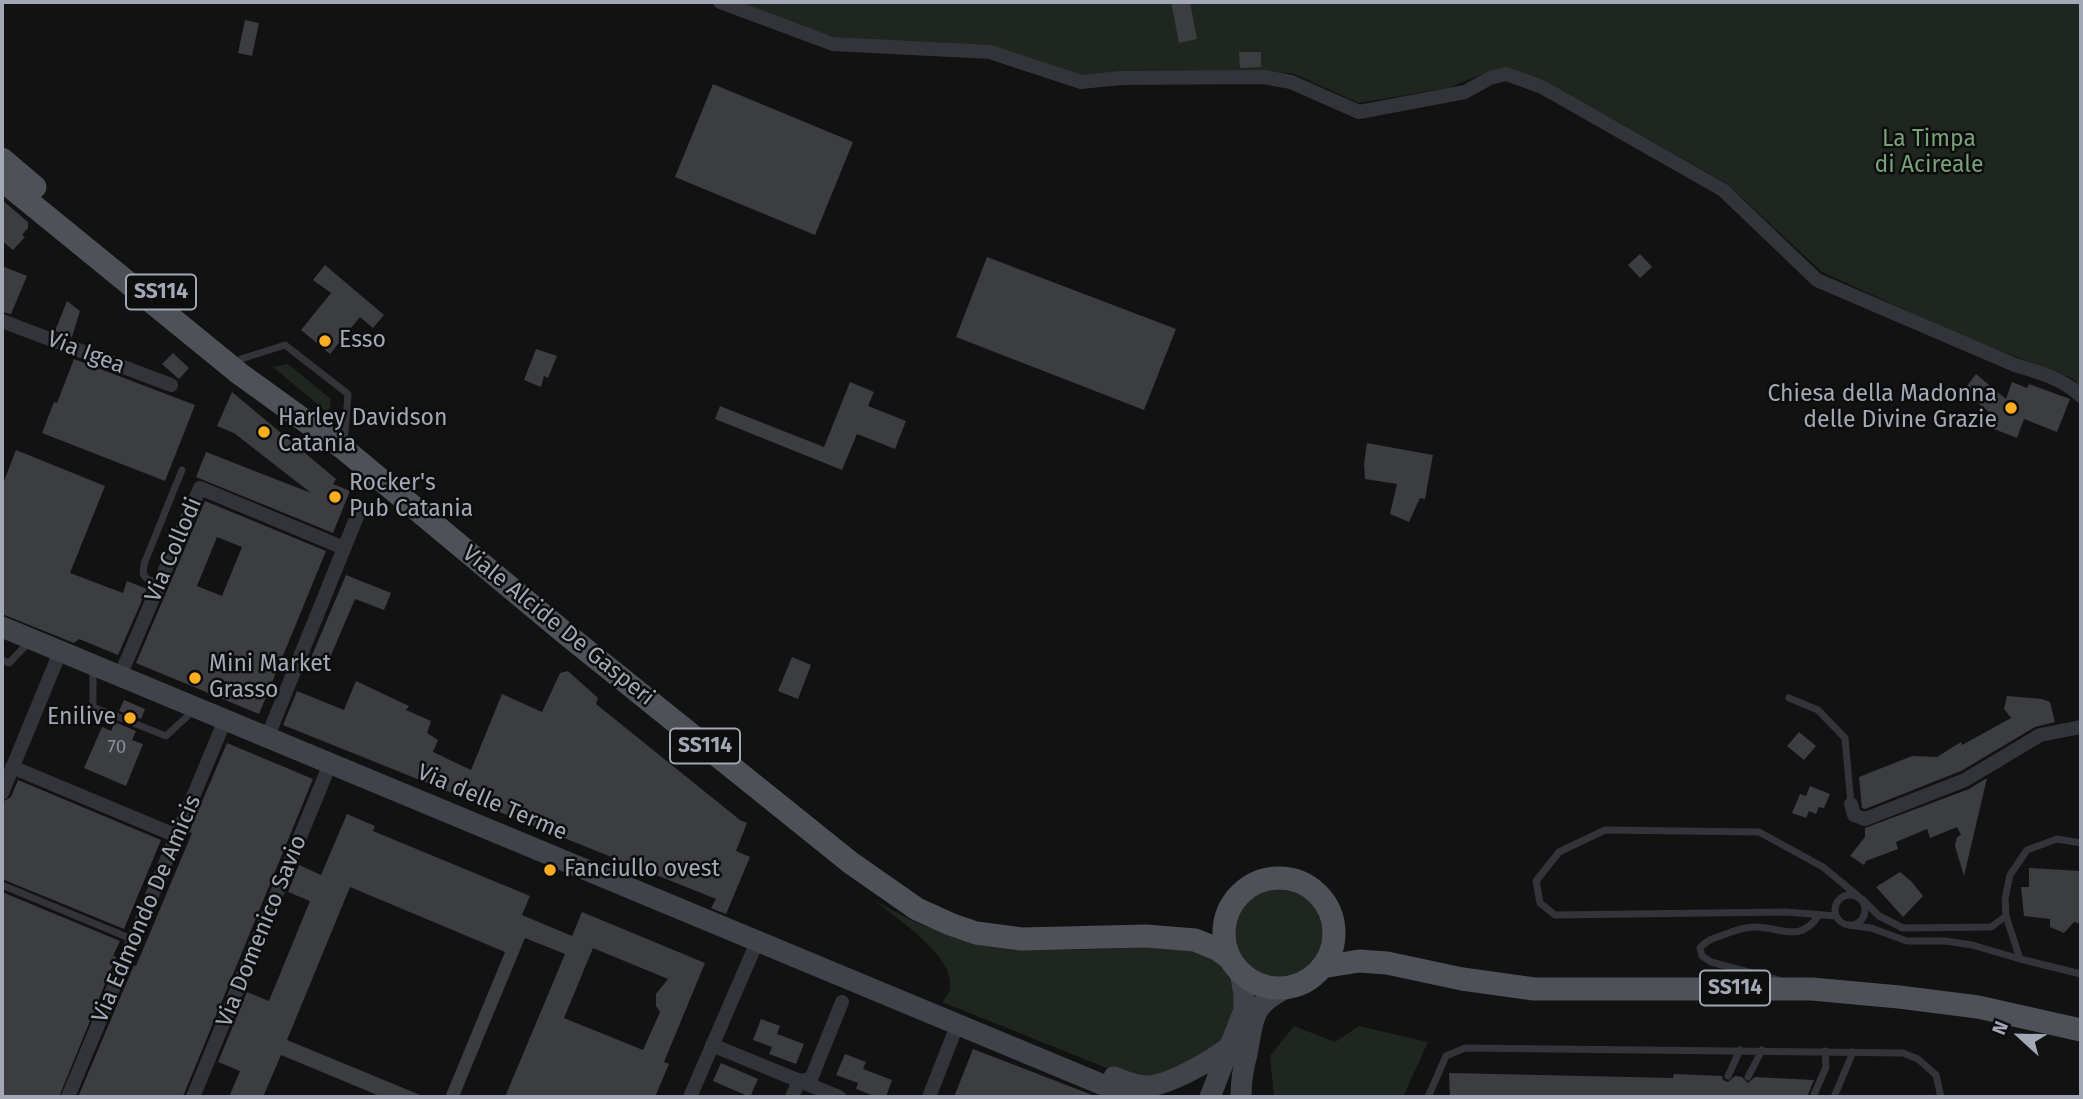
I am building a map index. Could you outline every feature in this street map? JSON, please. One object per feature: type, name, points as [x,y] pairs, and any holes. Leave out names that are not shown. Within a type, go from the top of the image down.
[{"type":"main road","name":"Viale Alcide De Gasperi","points":[[2,159],[241,359],[317,428]]},
{"type":"main road","name":"Viale Alcide De Gasperi","points":[[2,180],[240,374],[344,449],[566,634],[850,863],[916,909],[976,933],[1022,939],[1146,936]]},
{"type":"main road","points":[[1287,879],[1309,887],[1329,910],[1333,925],[1330,954],[1322,967],[1306,981],[1286,988],[1261,985],[1217,949],[1195,940],[1146,936],[1195,927],[1215,918],[1228,909],[1237,896],[1249,886],[1264,880],[1287,879]]},
{"type":"main road","points":[[1228,909],[1224,942],[1234,965]]},
{"type":"main road","points":[[1333,925],[1361,950],[1387,963]]},
{"type":"main road","points":[[1322,967],[1359,961],[1387,963]]},
{"type":"main road","name":"SS114","points":[[1387,963],[1462,979],[1535,989],[1812,989],[1899,997],[1978,1007],[2081,1030]]},
{"type":"street","points":[[720,2],[833,44],[990,52],[1081,82],[1121,78],[1264,77],[1291,82],[1359,112],[1465,92],[1490,78],[1506,74],[1520,78],[1542,87],[1723,190],[1817,280],[2015,365],[2043,374],[2070,386],[2081,396]]},
{"type":"street","name":"Via Igea","points":[[2,321],[171,385]]},
{"type":"street","name":"Via Collodi","points":[[120,676],[200,488],[344,548]]},
{"type":"street","points":[[267,738],[358,514]]},
{"type":"street","name":"Via delle Terme","points":[[2,627],[757,942],[961,1024]]},
{"type":"street","points":[[2,793],[60,652]]},
{"type":"street","name":"Via Edmondo De Amicis","points":[[68,1097],[225,720]]},
{"type":"street","points":[[1851,804],[1854,815],[1865,819],[1873,817],[1965,780],[2040,734],[2081,727]]},
{"type":"street","name":"Via Domenico Savio","points":[[193,1097],[330,764]]},
{"type":"street","points":[[12,767],[177,836]]},
{"type":"street","points":[[690,1097],[757,942]]},
{"type":"street","points":[[1210,1097],[1244,1010],[1244,995],[1234,965]]},
{"type":"street","points":[[1241,1097],[1250,1027],[1258,1008],[1269,996],[1286,988]]},
{"type":"street","points":[[799,1081],[811,1079],[842,1002]]},
{"type":"street","points":[[961,1024],[997,1031],[1110,1076],[1146,1086],[1170,1080],[1230,1046]]},
{"type":"street","points":[[929,1097],[961,1024]]},
{"type":"street","points":[[961,1024],[988,1038],[1132,1097]]},
{"type":"street","points":[[712,1045],[839,1097]]},
{"type":"street","points":[[1226,1097],[1244,1064]]},
{"type":"street","points":[[792,1097],[799,1081]]},
{"type":"lane","points":[[241,359],[285,345],[348,394],[344,449]]},
{"type":"lane","points":[[160,583],[147,579],[143,574],[144,564],[183,470]]},
{"type":"lane","points":[[2,660],[9,663],[32,639]]},
{"type":"lane","points":[[93,665],[93,707],[166,736],[197,708]]},
{"type":"lane","points":[[1789,698],[1818,710],[1845,738],[1851,804]]},
{"type":"lane","points":[[1836,916],[1786,912],[1555,915],[1540,903],[1536,881],[1559,852],[1605,830],[1759,832],[1823,867],[1880,916],[1903,928],[1991,927],[2006,916]]},
{"type":"lane","points":[[2020,960],[2006,916],[2005,900],[2010,875],[2027,850],[2057,839],[2081,843]]},
{"type":"lane","points":[[2,885],[134,940]]},
{"type":"lane","points":[[1848,925],[1854,925],[1862,919],[1865,909],[1860,898],[1849,894],[1840,898],[1835,906],[1836,916],[1848,925],[1871,928],[1907,941],[1945,941],[1972,945],[2020,960],[2081,974]]},
{"type":"lane","points":[[1812,989],[1711,962],[1702,956],[1700,948],[1706,941],[1753,926],[1791,932],[1804,930],[1814,923],[1819,915]]},
{"type":"lane","points":[[1427,1097],[1446,1056],[1465,1048],[1903,1053],[1918,1059],[1936,1075],[1941,1097]]},
{"type":"lane","points":[[1728,1076],[1740,1050]]},
{"type":"lane","points":[[1748,1077],[1762,1050]]},
{"type":"lane","points":[[1813,1097],[1826,1067],[1825,1051]]},
{"type":"lane","points":[[1834,1097],[1853,1052]]},
{"type":"green space","name":"La Timpa di Acireale","points":[[730,2],[2081,2],[2081,387],[2072,378],[1967,338],[1822,272],[1726,183],[1614,120],[1488,72],[1448,88],[1359,103],[1292,73],[1198,71],[1081,77],[1000,49],[836,37]]},
{"type":"green space","points":[[288,364],[331,399],[329,414],[273,367]]},
{"type":"green space","points":[[1280,886],[1298,889],[1313,899],[1323,914],[1326,932],[1323,950],[1313,965],[1298,975],[1280,978],[1262,975],[1247,965],[1237,950],[1234,932],[1237,914],[1247,899],[1262,889]]},
{"type":"green space","points":[[875,901],[915,922],[951,936],[1021,948],[1068,950],[1194,946],[1215,955],[1226,971],[1234,989],[1234,1012],[1220,1044],[1205,1053],[1154,1077],[1119,1073],[942,1002],[950,988],[944,964],[923,939]]},
{"type":"green space","points":[[1294,1026],[1335,1042],[1359,1026],[1428,1042],[1403,1097],[1274,1097],[1270,1056]]},
{"type":"building","points":[[1171,2],[1190,2],[1197,39],[1179,43]]},
{"type":"building","points":[[245,20],[259,23],[252,56],[238,53]]},
{"type":"building","points":[[1239,52],[1261,52],[1261,67],[1240,68]]},
{"type":"building","points":[[713,84],[853,142],[815,235],[675,177]]},
{"type":"building","points":[[2,200],[28,222],[28,228],[22,235],[25,237],[13,250],[2,241]]},
{"type":"building","points":[[1640,254],[1652,267],[1640,278],[1628,265]]},
{"type":"building","points":[[987,257],[1176,329],[1144,410],[956,337]]},
{"type":"building","points":[[325,265],[384,315],[373,328],[360,317],[330,354],[301,330],[331,293],[313,280]]},
{"type":"building","points":[[2,266],[27,276],[11,314],[2,312]]},
{"type":"building","points":[[67,301],[80,311],[72,337],[55,331]]},
{"type":"building","points":[[536,349],[557,356],[548,378],[544,376],[541,387],[524,380]]},
{"type":"building","points":[[173,353],[189,368],[179,379],[162,364]]},
{"type":"building","points":[[74,359],[195,405],[165,481],[42,433]]},
{"type":"building","points":[[1976,374],[2006,399],[2012,382],[2027,388],[2029,384],[2070,399],[2057,432],[2024,419],[2017,438],[1984,425],[1989,412],[1963,391]]},
{"type":"building","points":[[850,382],[874,392],[868,406],[906,421],[895,449],[857,434],[842,470],[715,419],[720,406],[824,447]]},
{"type":"building","points":[[232,392],[336,479],[333,484],[350,491],[333,533],[196,477],[206,452],[311,493],[234,433],[217,426]]},
{"type":"building","points":[[1367,443],[1433,455],[1425,499],[1420,498],[1409,522],[1390,514],[1397,484],[1365,479]]},
{"type":"building","points":[[16,450],[105,486],[70,573],[123,593],[127,581],[147,589],[118,655],[79,639],[74,643],[2,614],[2,486]]},
{"type":"building","points":[[205,501],[326,551],[259,714],[136,663]],"holes":[[[217,537],[242,547],[222,596],[197,586]]]},
{"type":"building","points":[[346,575],[391,593],[384,610],[355,599],[326,667],[310,660]]},
{"type":"building","points":[[792,657],[811,665],[798,699],[778,691]]},
{"type":"building","points":[[568,671],[598,698],[596,704],[747,823],[736,851],[750,857],[726,914],[711,908],[716,899],[283,725],[297,691],[344,710],[356,681],[409,706],[406,710],[431,721],[427,733],[438,740],[433,752],[471,770],[502,694],[542,712],[560,673]]},
{"type":"building","points":[[2007,696],[2050,702],[2055,722],[2035,727],[1961,771],[1862,808],[1859,777],[1912,756],[1937,757],[1961,742],[1962,745],[2011,718],[2004,709]]},
{"type":"building","points":[[124,700],[145,709],[141,719],[119,711]]},
{"type":"building","points":[[115,722],[136,731],[132,740],[143,744],[126,786],[84,768],[102,727],[111,731]]},
{"type":"building","points":[[1799,732],[1816,746],[1804,760],[1787,746]]},
{"type":"building","points":[[227,743],[313,779],[183,1097],[78,1097],[192,833],[189,832]]},
{"type":"building","points":[[1987,778],[1964,876],[1955,846],[1957,837],[1961,835],[1957,827],[1930,838],[1927,829],[1896,842],[1898,849],[1866,861],[1864,865],[1850,856],[1865,837],[1865,828],[1969,789]]},
{"type":"building","points":[[18,780],[161,840],[124,929],[2,879],[2,802],[11,797]]},
{"type":"building","points":[[1810,786],[1830,794],[1824,808],[1819,807],[1816,814],[1809,811],[1806,818],[1792,813],[1800,794],[1806,796]]},
{"type":"building","points":[[347,814],[375,826],[373,831],[530,896],[522,915],[572,936],[582,912],[705,963],[664,1062],[669,1064],[655,1097],[505,1097],[565,954],[525,938],[459,1097],[445,1097],[505,952],[350,887],[287,1040],[425,1097],[382,1097],[281,1055],[263,1097],[229,1097],[240,1071],[218,1062],[247,992],[269,1001],[310,901],[288,892],[299,865],[321,875]],"holes":[[[593,948],[668,979],[656,994],[656,1006],[660,1012],[643,1050],[564,1018]]]},
{"type":"building","points":[[2029,868],[2081,871],[2081,924],[2074,922],[2064,933],[2050,927],[2050,919],[2024,916],[2021,887],[2029,887]]},
{"type":"building","points":[[1900,872],[1923,896],[1903,917],[1876,887]]},
{"type":"building","points":[[2,892],[120,941],[113,956],[116,957],[59,1097],[2,1097]]},
{"type":"building","points":[[761,1019],[780,1026],[777,1034],[804,1044],[796,1064],[769,1054],[772,1047],[753,1040]]},
{"type":"building","points":[[973,1049],[1095,1096],[954,1097]]},
{"type":"building","points":[[845,1054],[866,1062],[863,1069],[892,1080],[886,1097],[877,1097],[856,1089],[858,1083],[836,1075]]},
{"type":"building","points":[[721,1063],[758,1079],[750,1097],[713,1081]]},
{"type":"building","points":[[1449,1073],[1673,1078],[1674,1074],[1722,1076],[1723,1080],[1728,1082],[1735,1076],[1742,1077],[1748,1083],[1755,1077],[1814,1080],[1807,1097],[1450,1097]]},
{"type":"place","name":"Esso","points":[[325,341]]},
{"type":"place","name":"Chiesa della Madonna delle Divine Grazie","points":[[2011,408]]},
{"type":"place","name":"Harley Davidson Catania","points":[[264,432]]},
{"type":"place","name":"Rocker's Pub Catania","points":[[335,497]]},
{"type":"place","name":"Mini Market Grasso","points":[[195,678]]},
{"type":"place","name":"Enilive","points":[[130,718]]},
{"type":"place","name":"Fanciullo ovest","points":[[550,870]]}]
